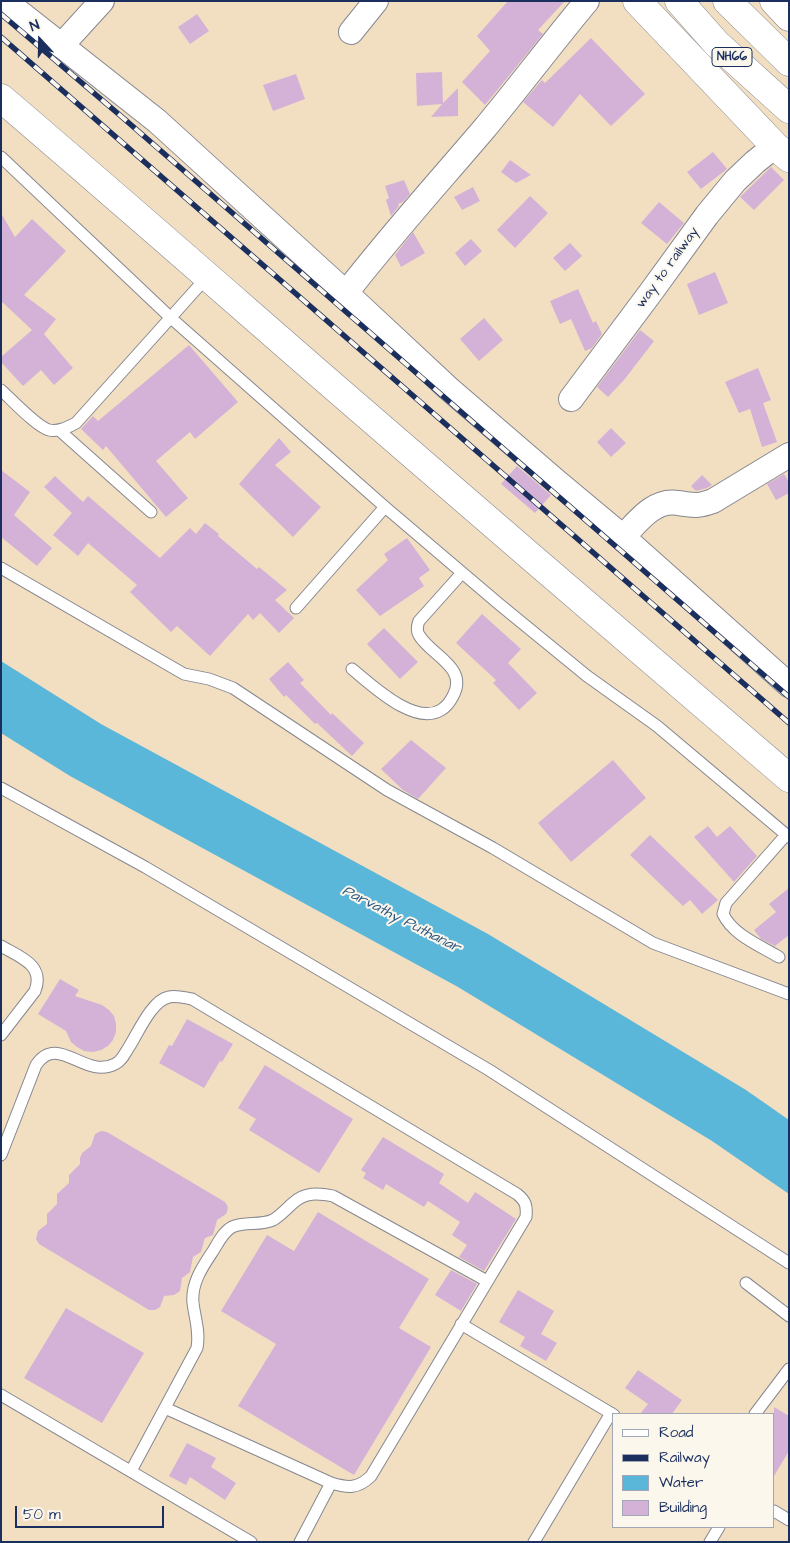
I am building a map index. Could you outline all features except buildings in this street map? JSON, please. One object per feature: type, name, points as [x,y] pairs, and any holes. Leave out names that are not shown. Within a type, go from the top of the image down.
[{"type":"main road","points":[[637,1],[782,152]]},
{"type":"main road","name":"NH66","points":[[679,1],[717,44],[789,109]]},
{"type":"main road","name":"NH66","points":[[727,1],[789,62]]},
{"type":"main road","points":[[774,1],[789,17]]},
{"type":"main road","points":[[1,98],[127,205],[207,277],[645,656],[789,778]]},
{"type":"street","points":[[5,1],[157,121],[346,292],[448,388],[623,537],[789,685]]},
{"type":"street","points":[[61,46],[102,1]]},
{"type":"street","points":[[351,32],[376,1]]},
{"type":"street","points":[[346,292],[480,133],[550,44],[587,1]]},
{"type":"street","name":"way to railway","points":[[571,399],[707,215],[735,181],[755,162],[782,152]]},
{"type":"street","points":[[623,537],[647,512],[654,508],[666,503],[677,502],[691,506],[702,505],[713,501],[786,461]]},
{"type":"lane","points":[[1,157],[171,318],[385,507],[587,676],[656,726],[787,836],[726,903],[723,914],[725,920],[736,931],[778,957]]},
{"type":"lane","points":[[1,390],[41,427],[59,430],[76,423],[207,277]]},
{"type":"lane","points":[[59,430],[151,512]]},
{"type":"lane","points":[[296,608],[385,507]]},
{"type":"lane","points":[[1,568],[184,674],[209,679],[233,688],[388,790],[493,848],[653,943],[789,994]]},
{"type":"lane","points":[[352,669],[409,711],[420,714],[432,714],[441,710],[450,702],[456,692],[457,681],[455,673],[443,658],[424,642],[419,635],[417,629],[418,620],[462,573]]},
{"type":"lane","points":[[1,788],[145,867],[489,1070],[789,1263]]},
{"type":"lane","points":[[1,946],[30,963],[38,977],[38,984],[35,992],[1,1035]]},
{"type":"lane","points":[[1,1155],[36,1065],[41,1057],[48,1053],[58,1052],[92,1067],[100,1068],[118,1063],[160,1000],[170,997],[192,999],[524,1199],[527,1207],[526,1217],[371,1476],[364,1482],[356,1486],[345,1487],[332,1483],[165,1408]]},
{"type":"lane","points":[[131,1471],[197,1348],[199,1339],[198,1325],[193,1302],[194,1289],[200,1270],[226,1231],[233,1227],[244,1224],[265,1223],[273,1220],[301,1197],[310,1194],[333,1196],[487,1281]]},
{"type":"lane","points":[[746,1283],[789,1316]]},
{"type":"lane","points":[[461,1324],[612,1414],[534,1542]]},
{"type":"lane","points":[[756,1413],[789,1369]]},
{"type":"lane","points":[[1,1394],[251,1542]]},
{"type":"lane","points":[[300,1542],[332,1483]]},
{"type":"lane","points":[[775,1512],[789,1520]]},
{"type":"lane","points":[[710,1542],[718,1528]]},
{"type":"water","name":"Parvathy Puthanar","points":[[1,661],[101,724],[488,934],[746,1090],[789,1120],[789,1194],[712,1141],[458,987],[70,776],[1,733]]},
{"type":"railway","points":[[1,14],[789,697]]},
{"type":"railway","points":[[1,37],[789,723]]}]
